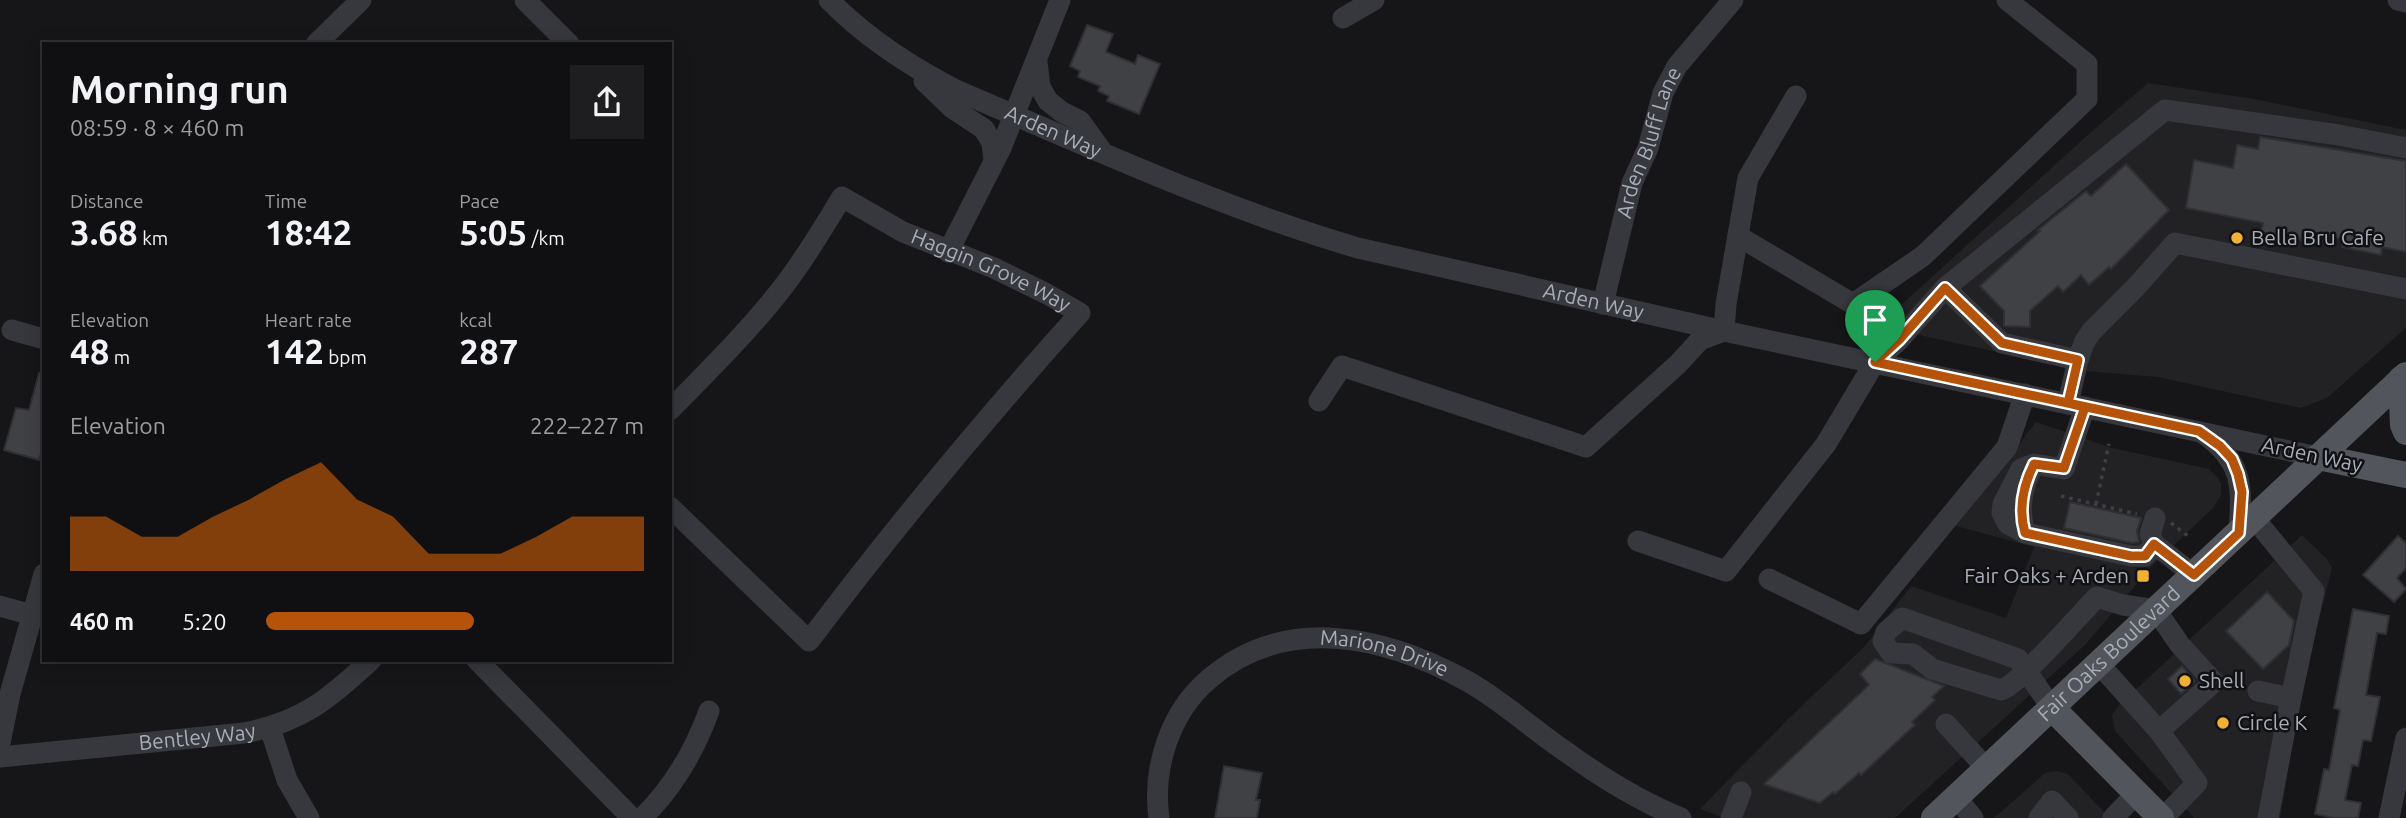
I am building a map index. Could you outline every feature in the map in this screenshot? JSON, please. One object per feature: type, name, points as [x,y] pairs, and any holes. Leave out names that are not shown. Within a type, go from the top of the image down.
[{"type":"main road","points":[[2403,377],[2403,425],[2406,432]]},
{"type":"main road","name":"Fair Oaks Boulevard","points":[[1934,818],[2403,377]]},
{"type":"main road","name":"Arden Way","points":[[2318,457],[2406,475]]},
{"type":"main road","points":[[2052,708],[2162,818]]},
{"type":"street","points":[[318,42],[361,0]]},
{"type":"street","points":[[525,0],[567,42]]},
{"type":"street","name":"Arden Way","points":[[829,0],[859,27],[906,62],[958,91],[1302,232],[1358,248],[1724,331],[2318,457]]},
{"type":"street","points":[[948,252],[994,161],[1060,0]]},
{"type":"street","points":[[1343,18],[1374,0]]},
{"type":"street","name":"Arden Bluff Lane","points":[[1603,304],[1632,183],[1648,148],[1662,93],[1677,66],[1733,0]]},
{"type":"street","points":[[1738,236],[1853,303],[1923,257],[2087,99],[2087,64],[2007,0]]},
{"type":"street","points":[[2398,0],[2406,2]]},
{"type":"street","points":[[1037,55],[1040,88],[1048,101],[1080,121],[1102,152]]},
{"type":"street","points":[[906,62],[944,100],[984,129],[992,143],[994,161]]},
{"type":"street","points":[[1319,401],[1342,366],[1586,447],[1678,364],[1700,340],[1724,331],[1726,304],[1748,178],[1796,96]]},
{"type":"street","points":[[1638,541],[1726,571],[1826,444],[1875,362],[1899,340],[1945,288],[2165,110],[2339,135],[2406,148]]},
{"type":"street","name":"Haggin Grove Way","points":[[672,408],[777,295],[811,248],[842,197],[903,232],[994,268],[1080,313],[922,495],[809,641],[672,509]]},
{"type":"street","points":[[2194,575],[2150,550],[2131,556],[2025,533],[2008,524],[2002,513],[2003,504],[2021,469],[2034,464],[2064,468],[2076,405],[2078,360],[2091,332],[2175,243],[2406,289]]},
{"type":"street","points":[[1945,288],[2002,343],[2078,360]]},
{"type":"street","points":[[12,330],[42,338]]},
{"type":"street","points":[[1769,579],[1861,624],[2007,447],[2025,394]]},
{"type":"street","points":[[2199,431],[2220,446],[2232,459],[2238,474],[2247,526],[2314,590],[2268,818]]},
{"type":"street","points":[[2150,550],[2150,534],[2155,518]]},
{"type":"street","points":[[0,743],[10,694],[42,581]]},
{"type":"street","points":[[2052,708],[2027,671],[2018,659],[1902,618],[1886,632],[1883,641],[1891,653],[1913,654],[1932,669],[2001,690],[2009,688],[2027,671],[2097,597],[2123,605],[2156,610],[2180,645],[2214,682],[2159,731]]},
{"type":"street","points":[[0,606],[32,615]]},
{"type":"street","name":"Marione Drive","points":[[1159,818],[1158,778],[1164,750],[1181,713],[1197,690],[1240,656],[1279,641],[1307,637],[1361,642],[1434,665],[1468,682],[1500,703],[1597,774],[1681,818]]},
{"type":"street","name":"Bentley Way","points":[[0,757],[244,733],[270,728],[294,720],[318,706],[369,662]]},
{"type":"street","points":[[479,662],[632,818]]},
{"type":"street","points":[[2099,664],[2159,731],[2197,783],[2162,818]]},
{"type":"street","points":[[2258,691],[2291,698]]},
{"type":"street","points":[[642,818],[659,802],[688,760],[709,711]]},
{"type":"street","points":[[1946,724],[1987,769]]},
{"type":"street","points":[[270,728],[287,780],[309,818]]},
{"type":"street","points":[[2389,818],[2406,737]]},
{"type":"street","points":[[1731,818],[1741,792]]},
{"type":"street","points":[[2113,818],[2137,793]]},
{"type":"street","points":[[1956,797],[1973,818]]},
{"type":"street","points":[[2039,818],[2052,802],[2068,818]]},
{"type":"path","points":[[2096,504],[2109,444]]},
{"type":"path","points":[[2061,496],[2155,518]]},
{"type":"shaded area","points":[[2148,83],[2254,99],[2406,130],[2406,328],[2327,398],[2301,408],[2158,377],[2084,371],[1878,326],[2090,133]]},
{"type":"shaded area","points":[[2036,422],[2112,448],[2209,469],[2221,484],[2221,495],[2213,508],[2150,568],[2086,644],[1895,818],[1725,818],[1700,809],[1787,720],[1865,646],[1911,586],[2006,618],[2034,547],[1956,526]]},
{"type":"shaded area","points":[[2302,535],[2327,559],[2332,568],[2303,684],[2280,818],[2194,818],[2115,731],[2112,715],[2118,706]]},
{"type":"shaded area","points":[[2056,771],[2068,774],[2110,818],[1994,818],[2045,773]]},
{"type":"building","points":[[1087,25],[1113,34],[1106,52],[1135,64],[1138,55],[1160,64],[1139,114],[1107,101],[1109,96],[1098,91],[1100,86],[1078,77],[1080,71],[1070,66]]},
{"type":"building","points":[[2260,137],[2406,161],[2406,252],[2382,247],[2381,255],[2342,247],[2343,239],[2303,231],[2301,240],[2261,232],[2263,223],[2186,208],[2194,160],[2233,168],[2237,145],[2258,149]]},
{"type":"building","points":[[2126,164],[2169,210],[2111,269],[2109,267],[2089,285],[2081,275],[2063,292],[2058,286],[2030,311],[2030,327],[2004,326],[2004,311],[1980,286],[2040,231],[2038,230],[2086,191],[2091,196]]},
{"type":"building","points":[[39,373],[42,373],[42,450],[39,460],[4,450],[16,408],[29,410]]},
{"type":"building","points":[[2070,502],[2141,518],[2137,531],[2139,542],[2132,543],[2064,528]]},
{"type":"building","points":[[2398,536],[2406,543],[2406,568],[2397,578],[2406,589],[2394,602],[2363,575]]},
{"type":"building","points":[[2267,592],[2294,621],[2289,645],[2263,669],[2226,631]]},
{"type":"building","points":[[2353,609],[2389,616],[2386,634],[2377,633],[2366,695],[2380,697],[2371,741],[2363,740],[2358,766],[2352,765],[2345,800],[2361,803],[2358,818],[2333,818],[2315,814],[2324,769],[2329,770],[2340,710],[2334,708]]},
{"type":"building","points":[[1875,659],[1944,686],[1932,697],[1935,700],[1912,722],[1915,725],[1861,775],[1859,773],[1820,803],[1764,784],[1869,685],[1860,674]]},
{"type":"building","points":[[2182,666],[2195,681],[2181,694],[2168,679]]},
{"type":"building","points":[[1224,766],[1262,773],[1256,800],[1260,800],[1257,818],[1215,818]]},
{"type":"place","name":"Bella Bru Cafe","points":[[2237,238]]},
{"type":"place","name":"Fair Oaks + Arden","points":[[2143,576]]},
{"type":"place","name":"Shell","points":[[2185,681]]},
{"type":"place","name":"Circle K","points":[[2223,723]]},
{"type":"route","points":[[1875,362],[1899,340],[1945,288],[2002,343],[2078,360],[2068,403],[2085,407],[2064,468],[2034,464],[2026,480],[2021,519],[2025,533],[2131,556],[2145,556],[2154,544],[2194,575],[2239,533],[2242,492],[2238,474],[2232,459],[2220,446],[2199,431],[2085,407],[1875,362]]}]
